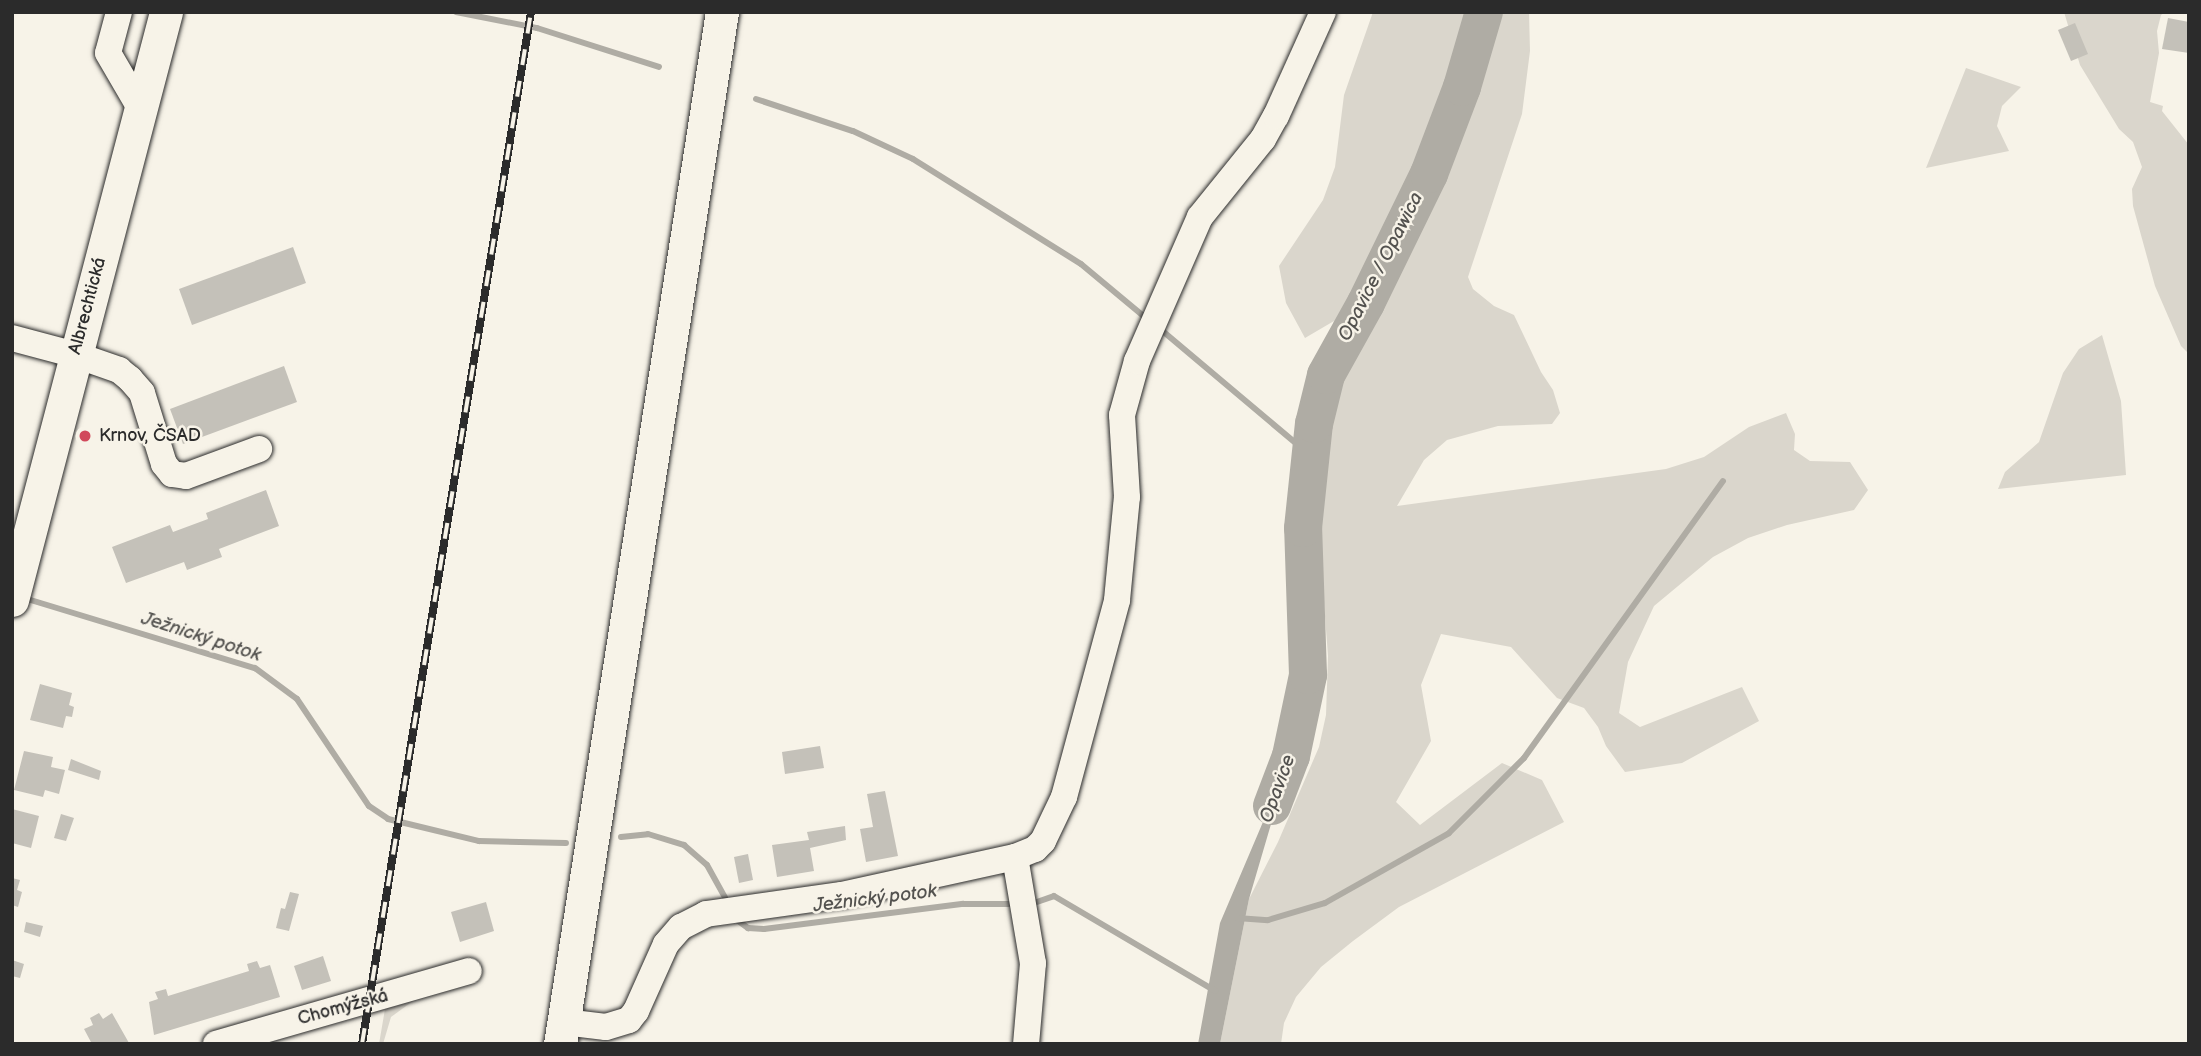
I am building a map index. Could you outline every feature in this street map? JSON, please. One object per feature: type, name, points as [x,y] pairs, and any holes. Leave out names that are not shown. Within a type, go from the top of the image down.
[{"type":"main road","name":"Albrechtická","points":[[12,600],[166,12]]},
{"type":"main road","points":[[562,1033],[722,12]]},
{"type":"street","points":[[119,12],[108,53],[141,108]]},
{"type":"street","points":[[562,1033],[606,1027],[629,1020],[636,1012],[666,944],[681,927],[706,914],[842,895],[1015,857],[1034,849],[1051,830],[1086,726],[1117,600],[1127,497],[1122,415],[1137,361],[1200,216],[1212,197],[1252,154],[1276,116],[1322,12]]},
{"type":"street","points":[[12,338],[119,370],[142,393],[164,464],[172,474],[186,476],[259,449]]},
{"type":"street","points":[[1015,857],[1033,963],[1026,1044]]},
{"type":"street","name":"Chomýžská","points":[[216,1044],[469,971]]},
{"type":"shaded area","points":[[1373,12],[1529,12],[1530,51],[1522,114],[1468,277],[1473,289],[1494,306],[1514,315],[1541,372],[1553,390],[1560,413],[1552,424],[1498,426],[1447,440],[1424,460],[1397,506],[1666,469],[1704,457],[1749,427],[1786,413],[1795,434],[1794,450],[1810,461],[1850,462],[1868,490],[1854,510],[1787,525],[1748,538],[1713,557],[1654,606],[1628,662],[1619,713],[1640,727],[1742,687],[1759,721],[1682,763],[1625,772],[1584,708],[1557,698],[1511,647],[1441,634],[1421,685],[1431,741],[1396,802],[1420,825],[1502,763],[1542,780],[1564,822],[1399,907],[1353,941],[1321,967],[1296,997],[1284,1023],[1281,1044],[1220,1044],[1249,899],[1278,842],[1319,747],[1326,715],[1328,656],[1320,550],[1298,514],[1307,411],[1334,321],[1305,338],[1286,303],[1279,266],[1323,200],[1335,167],[1344,95]]},
{"type":"shaded area","points":[[2064,12],[2165,12],[2161,15],[2157,31],[2159,53],[2150,102],[2163,106],[2162,111],[2189,145],[2189,354],[2181,346],[2155,286],[2133,206],[2132,189],[2142,167],[2133,142],[2119,129],[2080,65]]},
{"type":"shaded area","points":[[1966,68],[2021,87],[2002,106],[1997,126],[2009,151],[1926,168]]},
{"type":"shaded area","points":[[2102,335],[2121,401],[2126,475],[1998,489],[2005,472],[2039,442],[2063,373],[2079,349]]},
{"type":"shaded area","points":[[413,1001],[391,1017],[383,1044],[379,1044],[385,1009]]},
{"type":"water","name":"Opavice","points":[[1291,756],[1249,899],[1220,1044],[1198,1044],[1220,923]]},
{"type":"building","points":[[2168,18],[2189,22],[2189,53],[2162,49]]},
{"type":"building","points":[[2075,23],[2088,54],[2071,61],[2058,30]]},
{"type":"building","points":[[293,247],[306,283],[192,325],[179,289]]},
{"type":"building","points":[[284,366],[297,402],[183,444],[170,409]]},
{"type":"building","points":[[266,490],[279,526],[219,549],[222,557],[187,570],[184,562],[126,583],[112,547],[170,525],[173,532],[208,519],[206,513]]},
{"type":"building","points":[[40,684],[72,693],[69,705],[74,707],[72,717],[66,716],[63,728],[30,720]]},
{"type":"building","points":[[820,746],[824,768],[785,774],[782,752]]},
{"type":"building","points":[[24,751],[53,757],[51,767],[65,770],[59,794],[45,790],[43,797],[14,790]]},
{"type":"building","points":[[71,759],[101,771],[99,780],[68,770]]},
{"type":"building","points":[[885,791],[898,856],[866,862],[860,829],[873,827],[867,794]]},
{"type":"building","points":[[12,809],[39,816],[31,848],[12,843]]},
{"type":"building","points":[[61,814],[74,818],[66,841],[54,838]]},
{"type":"building","points":[[845,826],[846,840],[810,848],[814,871],[777,877],[772,845],[809,840],[807,832]]},
{"type":"building","points":[[748,854],[753,880],[739,883],[734,857]]},
{"type":"building","points":[[12,878],[20,880],[17,890],[22,892],[18,907],[12,905]]},
{"type":"building","points":[[290,892],[299,894],[289,931],[276,928],[281,908],[285,909]]},
{"type":"building","points":[[486,902],[494,931],[460,942],[451,912]]},
{"type":"building","points":[[26,922],[43,926],[40,937],[24,932]]},
{"type":"building","points":[[323,956],[331,981],[302,990],[294,966]]},
{"type":"building","points":[[12,960],[24,964],[20,978],[12,976]]},
{"type":"building","points":[[257,961],[260,968],[270,965],[280,997],[154,1035],[149,1002],[158,999],[155,992],[166,989],[168,996],[249,971],[247,964]]},
{"type":"building","points":[[99,1013],[103,1019],[112,1013],[129,1043],[92,1044],[84,1029],[93,1025],[90,1018]]},
{"type":"waterway","points":[[456,12],[537,28],[659,67]]},
{"type":"waterway","name":"Opavice / Opawica","points":[[1272,806],[1291,756],[1308,675],[1303,528],[1314,424],[1326,375],[1366,303],[1429,174],[1462,87],[1484,12]]},
{"type":"waterway","points":[[756,99],[853,131],[913,159],[1081,264],[1147,319]]},
{"type":"waterway","points":[[1159,328],[1312,457]]},
{"type":"waterway","points":[[1237,918],[1268,920],[1325,903],[1449,833],[1524,758],[1723,481]]},
{"type":"waterway","name":"Ježnický potok","points":[[24,598],[255,668],[297,699],[369,806],[388,819],[479,841],[566,843]]},
{"type":"waterway","name":"Ježnický potok","points":[[621,837],[648,834],[684,845],[707,865],[725,897]]},
{"type":"waterway","name":"Ježnický potok","points":[[1034,903],[1054,896],[1215,991]]},
{"type":"waterway","name":"Ježnický potok","points":[[737,920],[748,928],[764,929],[963,904],[1018,904]]},
{"type":"railway","points":[[362,1044],[531,12]]},
{"type":"place","name":"Krnov, ČSAD","points":[[85,436]]}]
